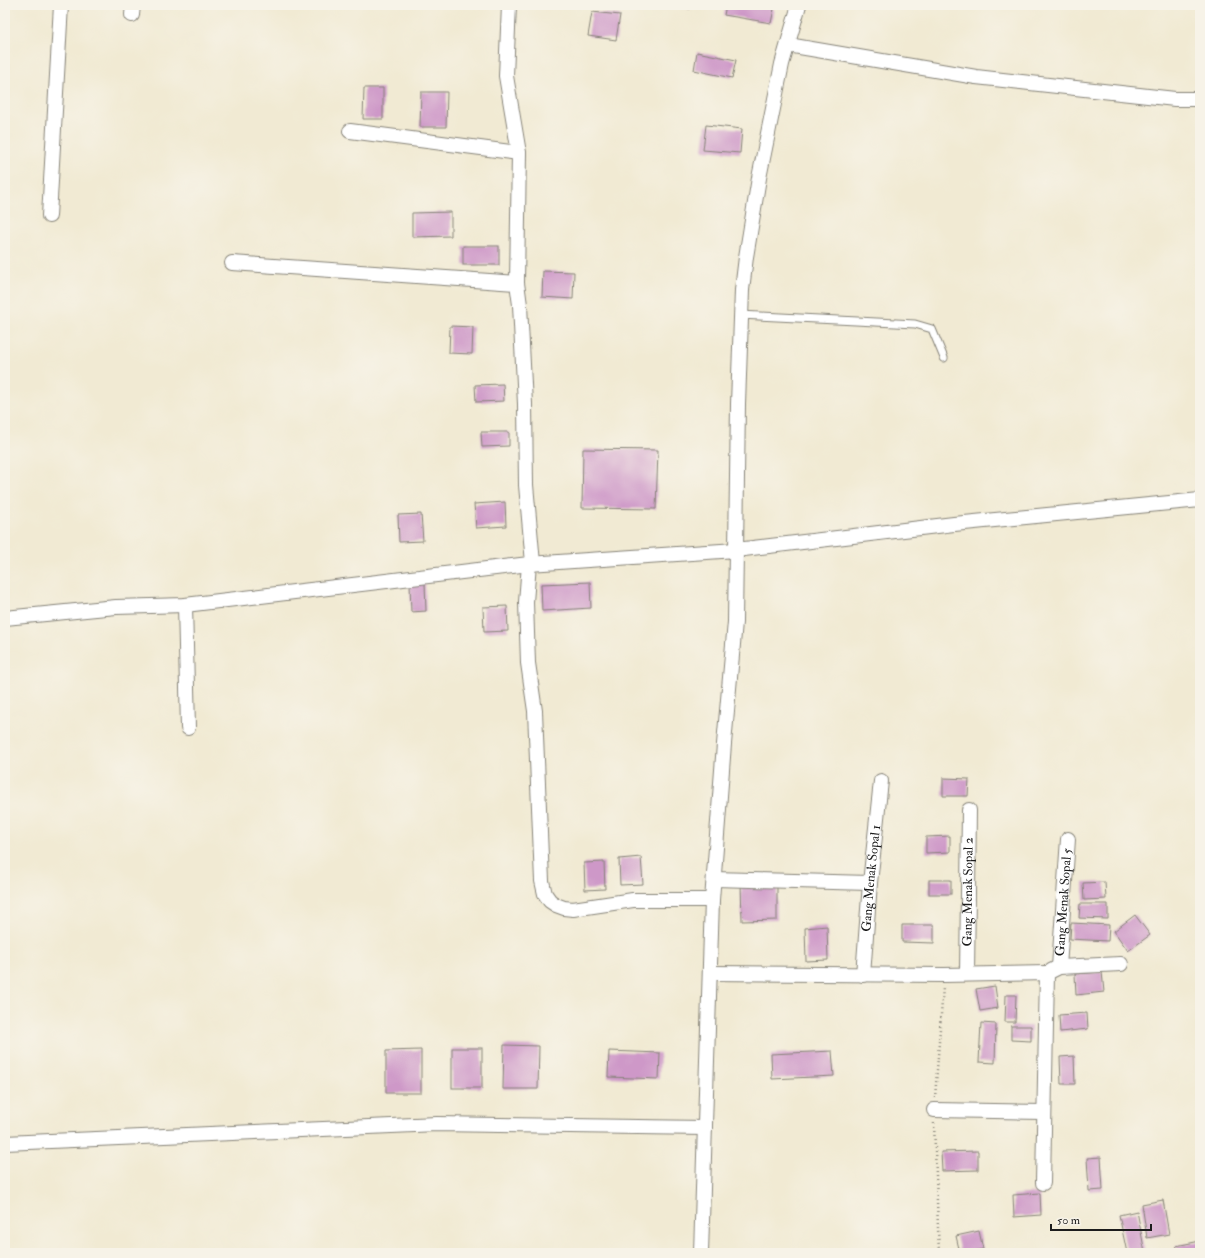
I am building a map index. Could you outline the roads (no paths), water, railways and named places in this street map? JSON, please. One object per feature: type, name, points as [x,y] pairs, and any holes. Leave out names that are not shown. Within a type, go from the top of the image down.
[{"type":"street","points":[[49,216],[61,5]]},
{"type":"street","points":[[510,5],[506,76],[519,153],[517,283],[522,337],[526,485],[531,556],[526,602],[528,663],[535,711],[542,881],[545,894],[550,901],[564,908],[573,909],[633,900],[712,900]]},
{"type":"street","points":[[701,1253],[712,900],[724,744],[736,622],[740,315],[751,222],[773,110],[799,5]]},
{"type":"street","points":[[788,46],[976,78],[1175,99],[1200,99]]},
{"type":"street","points":[[350,131],[519,153]]},
{"type":"street","points":[[232,263],[517,283]]},
{"type":"street","points":[[5,618],[116,607],[185,605],[531,556],[736,550],[954,524],[1200,500]]},
{"type":"street","points":[[185,605],[188,728]]},
{"type":"street","name":"Gang Menak Sopal 1","points":[[864,975],[870,883],[881,781]]},
{"type":"street","name":"Gang Menak Sopal 2","points":[[967,974],[969,810]]},
{"type":"street","name":"Gang Menak Sopal 5","points":[[1059,967],[1068,839]]},
{"type":"street","points":[[714,879],[870,883]]},
{"type":"street","points":[[710,973],[864,975],[1047,973],[1059,967],[1122,964]]},
{"type":"street","points":[[1043,1183],[1047,973]]},
{"type":"street","points":[[934,1110],[1044,1112]]},
{"type":"street","points":[[5,1142],[437,1124],[705,1128]]},
{"type":"lane","points":[[740,315],[915,324],[932,329],[944,358]]}]
